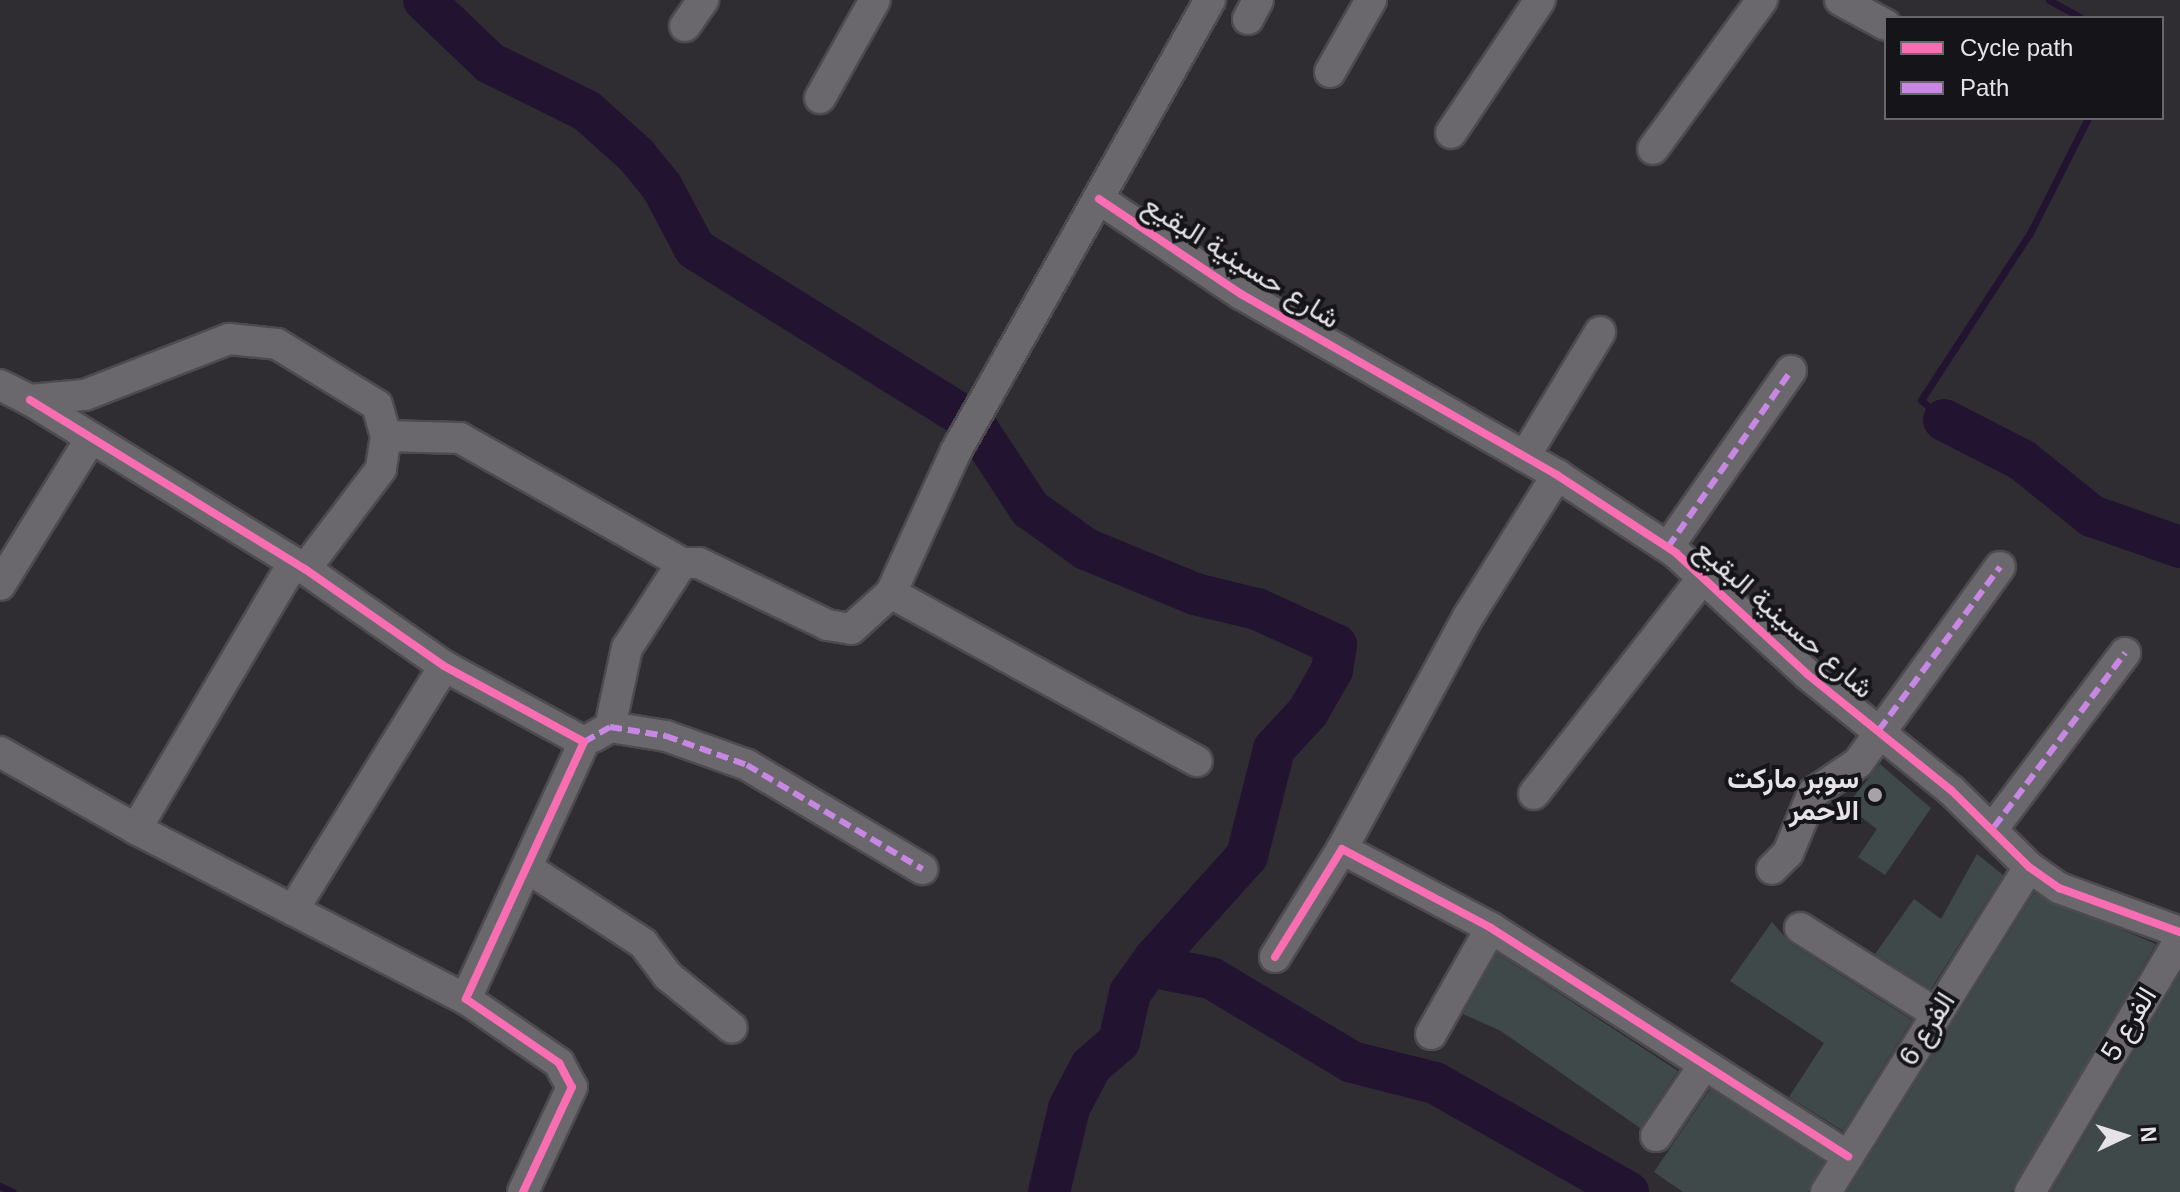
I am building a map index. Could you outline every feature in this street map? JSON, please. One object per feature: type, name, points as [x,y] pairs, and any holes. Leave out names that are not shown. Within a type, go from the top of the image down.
[{"type":"street","points":[[685,26],[703,0]]},
{"type":"street","points":[[820,98],[875,0]]},
{"type":"street","points":[[386,436],[460,438],[682,563],[699,563],[827,625],[851,629],[891,593],[956,451],[1210,0]]},
{"type":"street","points":[[1330,72],[1371,0]]},
{"type":"street","points":[[1451,133],[1540,0]]},
{"type":"street","points":[[1653,149],[1762,0]]},
{"type":"street","points":[[1840,0],[1884,24]]},
{"type":"street","name":"شارع حسينية البقيع","points":[[1099,199],[1241,294],[1525,456],[1668,547],[1807,674],[1994,827],[2029,867],[2059,888],[2180,932]]},
{"type":"street","points":[[1525,456],[1600,332]]},
{"type":"street","points":[[30,400],[85,395],[229,339],[277,344],[377,405],[386,436],[381,469],[299,566],[136,829]]},
{"type":"street","points":[[1668,547],[1791,371]]},
{"type":"street","points":[[0,385],[30,400],[299,566],[444,666],[597,734],[666,736],[747,765],[922,869]]},
{"type":"street","points":[[0,585],[91,438]]},
{"type":"street","points":[[1275,957],[1342,849],[1468,617],[1557,475]]},
{"type":"street","points":[[466,999],[597,734],[627,648],[682,563]]},
{"type":"street","points":[[1772,869],[1788,853],[1813,793],[1858,763],[2000,567]]},
{"type":"street","points":[[1534,794],[1703,578]]},
{"type":"street","points":[[891,593],[1197,761]]},
{"type":"street","points":[[1994,827],[2125,653]]},
{"type":"street","points":[[293,910],[444,666]]},
{"type":"street","points":[[0,752],[136,829],[466,999],[559,1063],[572,1087],[523,1192]]},
{"type":"street","points":[[1342,849],[1491,928],[1702,1068],[1848,1156]]},
{"type":"street","name":"الفرع 6","points":[[1826,1192],[2029,867]]},
{"type":"street","points":[[529,869],[643,943],[668,976],[732,1028]]},
{"type":"street","points":[[1431,1034],[1491,928]]},
{"type":"street","points":[[1800,928],[1937,1014]]},
{"type":"street","name":"الفرع 5","points":[[2030,1192],[2180,939]]},
{"type":"street","points":[[1656,1136],[1702,1068]]},
{"type":"building","points":[[1880,764],[1931,808],[1885,875],[1858,857],[1877,829],[1846,806]]},
{"type":"building","points":[[1977,854],[2003,875],[1931,989],[1875,954],[1914,899],[1941,919]]},
{"type":"building","points":[[2034,893],[2156,944],[2012,1192],[1847,1192]]},
{"type":"building","points":[[1772,922],[1790,943],[1912,1020],[1843,1131],[1789,1097],[1824,1043],[1730,981]]},
{"type":"building","points":[[1497,953],[1678,1071],[1640,1128],[1501,1031],[1463,1014]]},
{"type":"building","points":[[2180,974],[2180,1192],[2051,1192]]},
{"type":"building","points":[[1710,1089],[1824,1162],[1808,1192],[1683,1192],[1654,1172]]},
{"type":"waterway","points":[[424,0],[490,63],[587,111],[636,155],[662,187],[695,249],[973,422],[1030,509],[1086,549],[1195,594],[1257,609],[1336,645],[1332,670],[1308,712],[1274,749],[1247,856],[1155,958],[1169,970],[1211,978],[1352,1062],[1435,1083],[1628,1192]]},
{"type":"waterway","points":[[2049,0],[2077,16]]},
{"type":"waterway","points":[[1944,420],[1921,400],[2030,233],[2087,120]]},
{"type":"waterway","points":[[1944,420],[2022,460],[2092,516],[2180,547]]},
{"type":"waterway","points":[[1049,1192],[1069,1108],[1091,1066],[1119,1042],[1130,993],[1155,958]]},
{"type":"waterway","points":[[0,1186],[13,1192]]},
{"type":"marked path","points":[[1668,547],[1791,371]]},
{"type":"marked path","points":[[1879,730],[2000,567]]},
{"type":"marked path","points":[[1994,827],[2125,653]]},
{"type":"marked path","points":[[584,742],[610,727],[666,736],[747,765],[922,869]]},
{"type":"cycle path","points":[[1099,199],[1241,294],[1557,475],[1676,553],[1807,674],[1951,790],[2029,867],[2059,888],[2180,932]]},
{"type":"cycle path","points":[[30,400],[305,569],[444,666],[584,742],[466,999],[559,1063],[572,1087],[523,1192]]},
{"type":"cycle path","points":[[1275,957],[1342,849],[1491,928],[1848,1156]]},
{"type":"place","name":"سوبر ماركت الاحمر","points":[[1875,795]]}]
